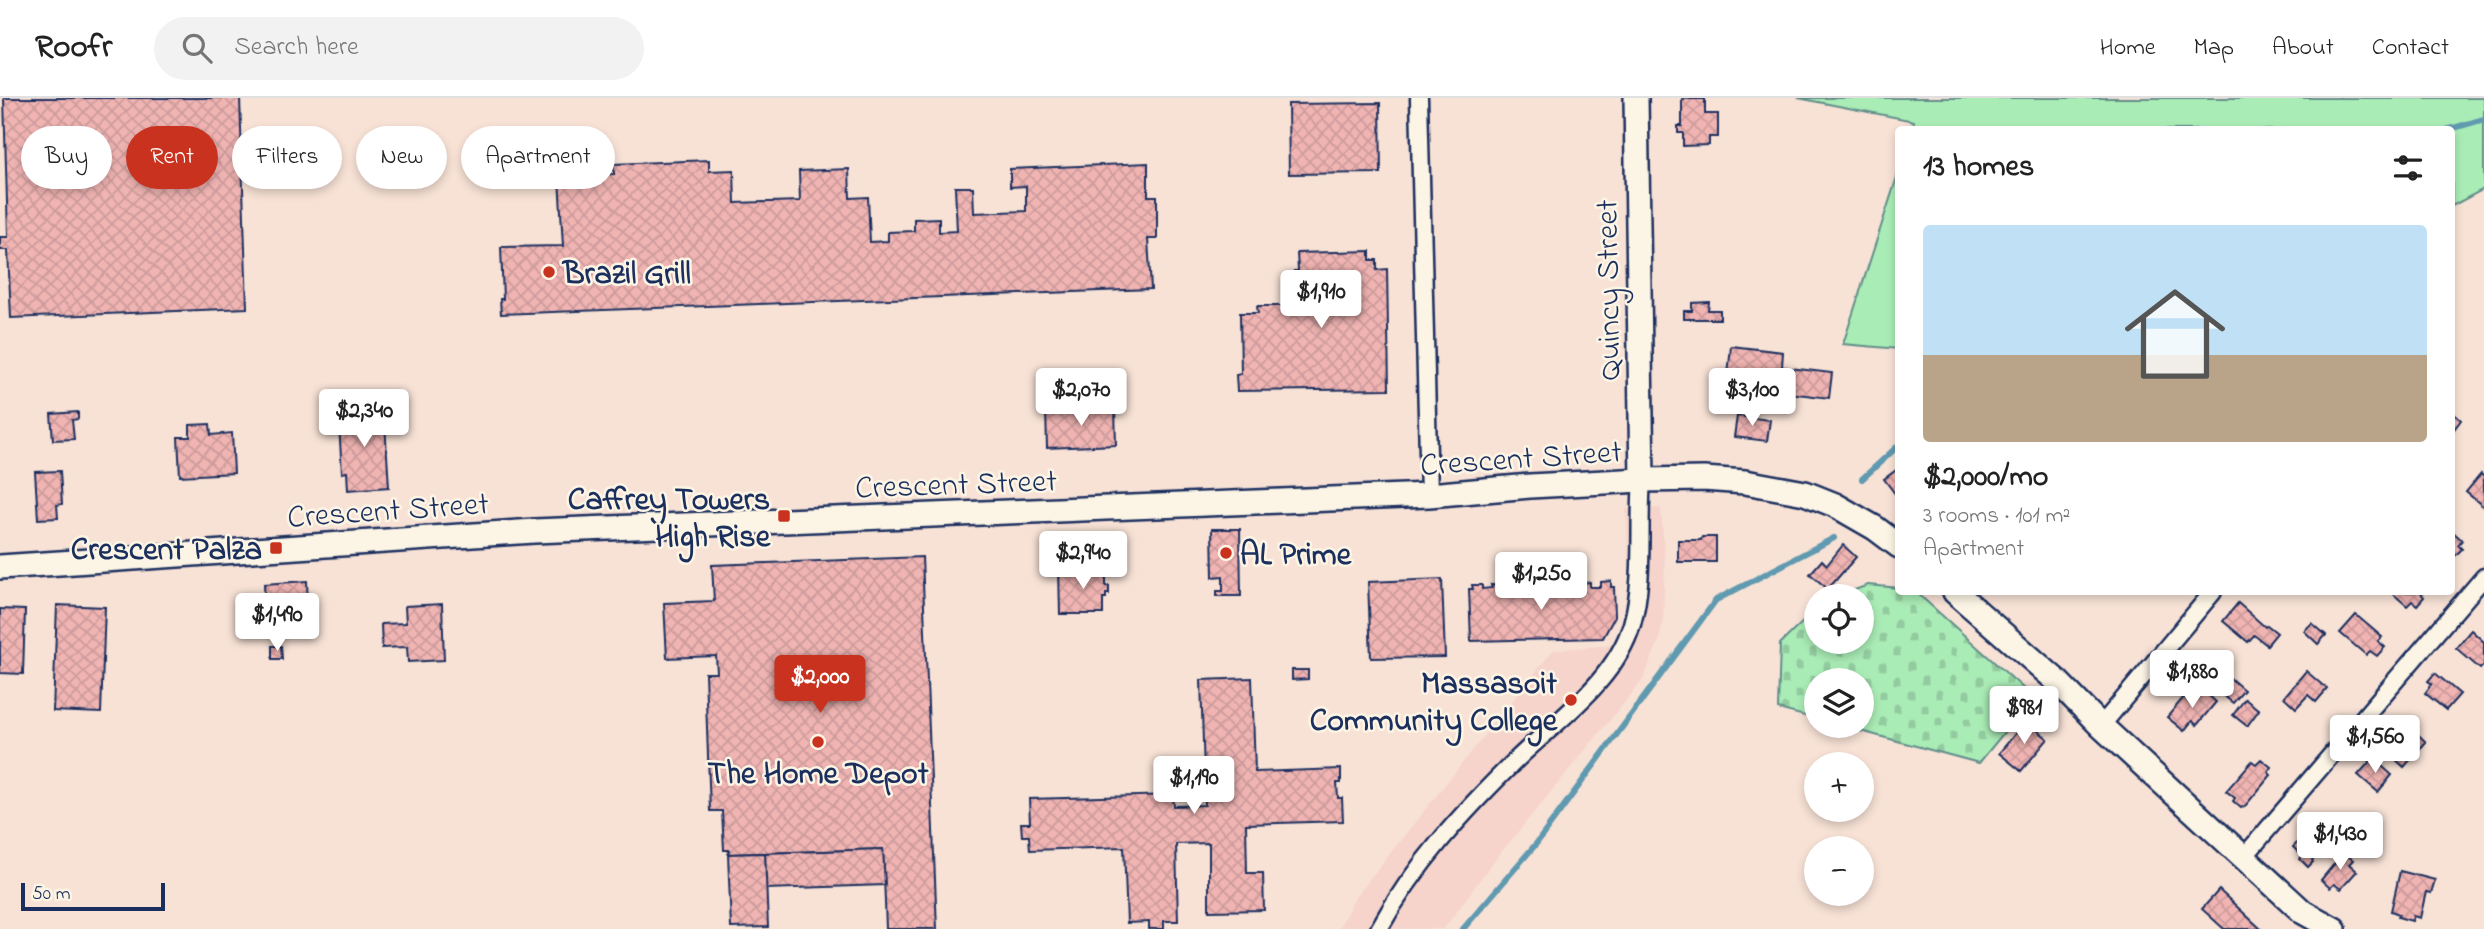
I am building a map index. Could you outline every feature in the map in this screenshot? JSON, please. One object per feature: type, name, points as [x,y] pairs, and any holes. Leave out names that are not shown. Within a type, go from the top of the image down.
[{"type":"main road","name":"Quincy Street","points":[[1636,98],[1642,480]]},
{"type":"main road","name":"Crescent Street","points":[[0,567],[534,531],[1429,495],[1642,480],[1717,480],[1805,493],[1835,505],[1895,543]]},
{"type":"main road","points":[[1958,595],[2058,682],[2101,726],[2244,858],[2302,921],[2334,929]]},
{"type":"street","points":[[1419,98],[1429,495]]},
{"type":"street","points":[[1379,929],[1390,908],[1427,855],[1516,760],[1595,686],[1620,651],[1632,624],[1639,589],[1642,480]]},
{"type":"street","points":[[2244,858],[2484,578]]},
{"type":"street","points":[[2101,726],[2210,595]]},
{"type":"shaded area","name":"Massasoit Community College","points":[[1661,508],[1665,563],[1663,620],[1659,641],[1643,680],[1490,866],[1444,929],[1338,929],[1355,897],[1553,650],[1612,645],[1623,626],[1630,592],[1626,509]]},
{"type":"green space","points":[[1798,98],[2484,98],[2484,189],[2455,204],[2455,126],[1913,126],[1914,121]]},
{"type":"green space","points":[[1895,183],[1895,349],[1843,344]]},
{"type":"green space","points":[[1874,586],[1895,588],[1895,595],[1919,595],[2033,697],[1979,763],[1874,735],[1874,668],[1804,668],[1804,716],[1778,709],[1780,644],[1804,621],[1804,654],[1874,654]]},
{"type":"building","points":[[4,98],[240,98],[241,126],[232,126],[232,189],[243,189],[247,308],[11,318],[8,250],[0,250],[0,237],[8,237]]},
{"type":"building","points":[[1682,99],[1705,99],[1705,114],[1718,114],[1718,137],[1709,137],[1709,145],[1683,146],[1683,133],[1678,133],[1678,126],[1682,126]]},
{"type":"building","points":[[1380,103],[1381,173],[1289,174],[1288,104]]},
{"type":"building","points":[[709,160],[709,171],[734,170],[735,203],[800,201],[799,171],[849,169],[850,198],[868,197],[870,242],[888,241],[888,232],[914,231],[914,219],[939,218],[939,232],[957,231],[955,187],[973,187],[974,213],[1026,211],[1026,186],[1010,187],[1010,169],[1148,163],[1148,196],[1157,196],[1157,239],[1148,239],[1151,289],[501,314],[501,247],[563,246],[560,189],[615,189],[615,164]]},
{"type":"building","points":[[1370,251],[1370,260],[1377,260],[1377,270],[1387,269],[1389,389],[1237,391],[1236,375],[1241,374],[1240,313],[1258,313],[1257,306],[1295,306],[1294,271],[1298,271],[1297,253]]},
{"type":"building","points":[[1709,302],[1708,310],[1720,310],[1720,319],[1684,319],[1684,311],[1692,311],[1692,303]]},
{"type":"building","points":[[1731,346],[1783,352],[1782,367],[1832,373],[1829,398],[1747,388],[1747,392],[1733,390],[1733,386],[1727,385]]},
{"type":"building","points":[[374,407],[384,407],[389,487],[348,490],[347,472],[342,473],[338,409],[345,409],[346,414],[375,413]]},
{"type":"building","points":[[1115,407],[1116,445],[1047,448],[1046,410]]},
{"type":"building","points":[[78,412],[78,419],[72,420],[74,439],[53,440],[51,414]]},
{"type":"building","points":[[2455,415],[2461,420],[2455,428]]},
{"type":"building","points":[[1737,416],[1770,420],[1767,441],[1734,437]]},
{"type":"building","points":[[210,424],[211,435],[232,433],[234,473],[180,476],[178,437],[190,437],[190,425]]},
{"type":"building","points":[[60,471],[62,504],[57,505],[58,518],[38,519],[35,472]]},
{"type":"building","points":[[1895,471],[1895,494],[1884,479]]},
{"type":"building","points":[[2481,474],[2484,477],[2484,507],[2466,492]]},
{"type":"building","name":"AL Prime","points":[[1212,529],[1240,529],[1241,596],[1217,596],[1217,591],[1223,591],[1223,576],[1213,577]]},
{"type":"building","points":[[2455,534],[2462,540],[2458,545],[2462,549],[2455,556]]},
{"type":"building","points":[[1702,537],[1716,537],[1716,562],[1678,562],[1678,540],[1701,540]]},
{"type":"building","points":[[1843,545],[1856,557],[1832,584],[1822,584],[1810,574],[1822,560],[1827,565]]},
{"type":"building","name":"The Home Depot","points":[[922,557],[937,929],[886,929],[883,849],[728,854],[729,850],[724,850],[722,811],[710,811],[705,673],[717,673],[716,656],[667,658],[664,603],[714,601],[712,565]]},
{"type":"building","points":[[1106,568],[1109,594],[1103,598],[1103,614],[1060,614],[1059,569]]},
{"type":"building","points":[[1442,579],[1445,657],[1371,658],[1368,582]]},
{"type":"building","points":[[307,581],[309,633],[266,635],[264,584]]},
{"type":"building","points":[[1611,581],[1611,587],[1614,587],[1615,616],[1603,638],[1471,641],[1469,589],[1473,589],[1472,585],[1482,585],[1482,589],[1492,588],[1491,585],[1512,587],[1512,584],[1523,583],[1523,588],[1534,588],[1534,584],[1548,584],[1549,588],[1559,588],[1559,583],[1568,582],[1569,587],[1581,587],[1580,583],[1590,582],[1590,587],[1601,587],[1601,582]]},
{"type":"building","points":[[2394,595],[2424,597],[2417,605],[2412,601],[2407,606]]},
{"type":"building","points":[[2238,603],[2265,627],[2267,625],[2277,633],[2267,645],[2254,635],[2248,642],[2223,621]]},
{"type":"building","points":[[442,604],[444,660],[408,662],[407,647],[382,648],[381,624],[406,623],[405,606]]},
{"type":"building","points":[[57,605],[105,607],[101,713],[53,711]]},
{"type":"building","points":[[0,609],[25,610],[23,674],[0,673]]},
{"type":"building","points":[[2356,615],[2382,637],[2378,641],[2385,647],[2377,656],[2370,651],[2366,655],[2340,633]]},
{"type":"building","points":[[2312,623],[2326,635],[2318,644],[2304,631]]},
{"type":"building","points":[[2471,630],[2484,642],[2484,665],[2480,669],[2456,648]]},
{"type":"building","points":[[272,646],[281,646],[282,659],[272,659]]},
{"type":"building","points":[[1292,670],[1308,670],[1308,679],[1292,680]]},
{"type":"building","points":[[2306,671],[2327,689],[2316,702],[2308,695],[2296,708],[2284,697]]},
{"type":"building","points":[[2435,673],[2460,694],[2446,710],[2425,693],[2432,684],[2428,681]]},
{"type":"building","points":[[1252,678],[1255,772],[1341,769],[1341,783],[1337,783],[1338,798],[1342,798],[1343,821],[1246,824],[1247,873],[1263,873],[1264,910],[1209,911],[1209,843],[1176,844],[1178,921],[1164,921],[1164,929],[1149,929],[1149,922],[1127,923],[1124,847],[1030,850],[1029,836],[1022,836],[1021,823],[1030,823],[1029,799],[1173,795],[1174,806],[1205,805],[1201,680]]},
{"type":"building","points":[[2231,679],[2244,690],[2233,703],[2220,693]]},
{"type":"building","points":[[2201,688],[2216,702],[2197,725],[2192,721],[2184,731],[2167,717],[2184,697],[2190,701]]},
{"type":"building","points":[[2245,699],[2259,710],[2247,726],[2233,715]]},
{"type":"building","points":[[2026,721],[2048,739],[2021,771],[1999,753]]},
{"type":"building","points":[[2408,725],[2426,742],[2404,767],[2386,751]]},
{"type":"building","points":[[2373,758],[2392,775],[2378,792],[2358,775]]},
{"type":"building","points":[[2261,759],[2271,767],[2268,772],[2271,775],[2241,808],[2233,801],[2235,798],[2226,791],[2252,761],[2256,764]]},
{"type":"building","points":[[2310,831],[2316,837],[2321,832],[2330,841],[2308,867],[2293,847]]},
{"type":"building","points":[[883,849],[885,885],[766,889],[765,853]]},
{"type":"building","points":[[2344,852],[2353,860],[2349,864],[2357,871],[2341,889],[2334,884],[2330,888],[2321,880]]},
{"type":"building","points":[[765,853],[768,927],[731,928],[728,854]]},
{"type":"building","points":[[2400,871],[2435,880],[2431,893],[2426,892],[2420,918],[2413,916],[2412,921],[2398,917],[2399,914],[2391,911]]},
{"type":"building","points":[[2219,890],[2261,929],[2224,929],[2202,909]]},
{"type":"waterway","points":[[2455,128],[2484,119]]},
{"type":"waterway","points":[[1862,479],[1895,449]]},
{"type":"waterway","points":[[1463,929],[1536,844],[1716,600],[1834,538]]},
{"type":"place","name":"Brazil Grill","points":[[549,272]]},
{"type":"place","name":"Caffrey Towers High Rise","points":[[784,516]]},
{"type":"place","name":"Crescent Palza","points":[[276,548]]},
{"type":"place","name":"AL Prime","points":[[1226,553]]},
{"type":"place","name":"Massasoit Community College","points":[[1571,700]]},
{"type":"place","name":"The Home Depot","points":[[818,742]]}]
